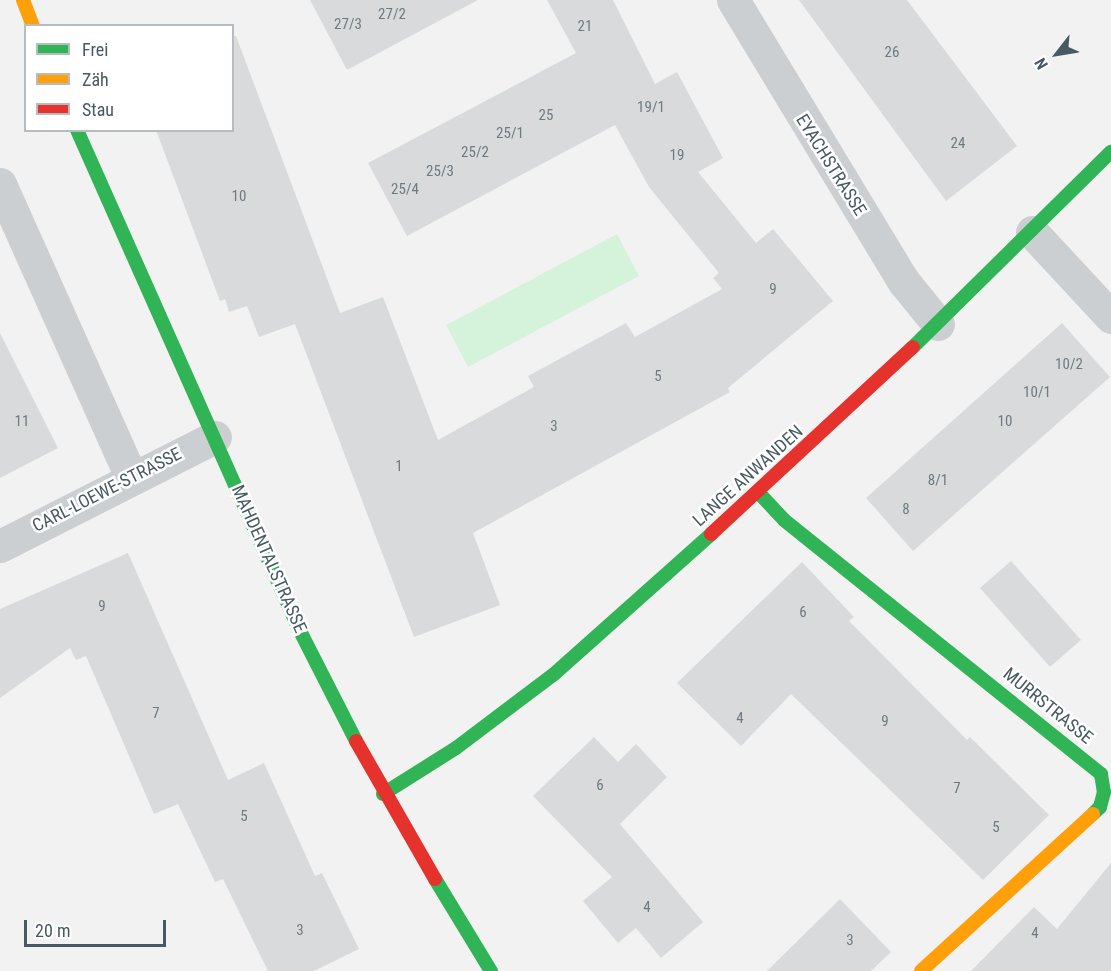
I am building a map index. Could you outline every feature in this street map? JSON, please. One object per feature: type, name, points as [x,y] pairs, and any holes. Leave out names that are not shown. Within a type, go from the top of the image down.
[{"type":"street","points":[[23,0],[32,24]]},
{"type":"street","name":"EYACHSTRASSE","points":[[733,0],[904,282],[938,324]]},
{"type":"street","name":"MAHDENTALSTRASSE","points":[[78,132],[299,629],[383,794],[491,971]]},
{"type":"street","name":"LANGE ANWANDEN","points":[[383,794],[456,748],[553,675],[758,492],[938,324],[1111,152]]},
{"type":"street","points":[[0,184],[130,477]]},
{"type":"street","points":[[1032,232],[1111,316]]},
{"type":"street","name":"CARL-LOEWE-STRASSE","points":[[0,546],[130,477],[215,437]]},
{"type":"street","name":"MURRSTRASSE","points":[[758,492],[784,520],[1077,751],[1101,774],[1104,792],[1100,807],[921,971]]},
{"type":"green space","points":[[617,234],[639,276],[468,367],[446,325]]},
{"type":"building","points":[[310,0],[478,0],[347,70]]},
{"type":"building","points":[[547,0],[613,0],[655,84],[677,72],[723,158],[698,172],[756,243],[773,229],[833,301],[728,388],[730,392],[473,533],[500,605],[414,637],[295,324],[259,337],[247,306],[229,312],[225,299],[220,301],[157,132],[234,132],[234,36],[236,36],[340,313],[383,297],[438,440],[534,387],[528,376],[626,323],[635,337],[722,289],[713,278],[719,273],[649,187],[615,125],[407,236],[368,163],[576,53]]},
{"type":"building","points":[[799,0],[907,0],[1017,146],[946,201]]},
{"type":"building","points":[[1062,323],[1110,377],[913,551],[866,498]]},
{"type":"building","points":[[0,333],[58,448],[0,478]]},
{"type":"building","points":[[128,553],[228,780],[264,763],[315,876],[322,873],[359,949],[314,971],[268,971],[223,879],[215,882],[178,804],[154,814],[86,656],[76,660],[70,648],[0,698],[0,609]]},
{"type":"building","points":[[1011,561],[1081,640],[1050,667],[980,588]]},
{"type":"building","points":[[802,562],[854,617],[849,621],[967,740],[970,737],[1049,815],[983,880],[791,694],[741,746],[677,683]]},
{"type":"building","points":[[594,737],[618,762],[636,744],[667,777],[620,824],[703,922],[661,958],[636,928],[618,943],[583,901],[612,877],[533,796]]},
{"type":"building","points":[[1111,863],[1111,971],[971,971],[1034,907],[1057,929]]},
{"type":"building","points":[[840,899],[891,952],[871,971],[767,971]]},
{"type":"traffic: fast","points":[[78,132],[299,629],[356,741]]},
{"type":"traffic: fast","points":[[913,347],[1111,152]]},
{"type":"traffic: fast","points":[[758,492],[784,520],[1101,774],[1104,792],[1100,807],[1093,814]]},
{"type":"traffic: fast","points":[[383,794],[456,748],[553,675],[711,534]]},
{"type":"traffic: fast","points":[[435,879],[491,971]]},
{"type":"traffic: slow","points":[[23,0],[32,24]]},
{"type":"traffic: slow","points":[[921,971],[1093,814]]},
{"type":"traffic: jam","points":[[711,534],[913,347]]},
{"type":"traffic: jam","points":[[356,741],[435,879]]}]
